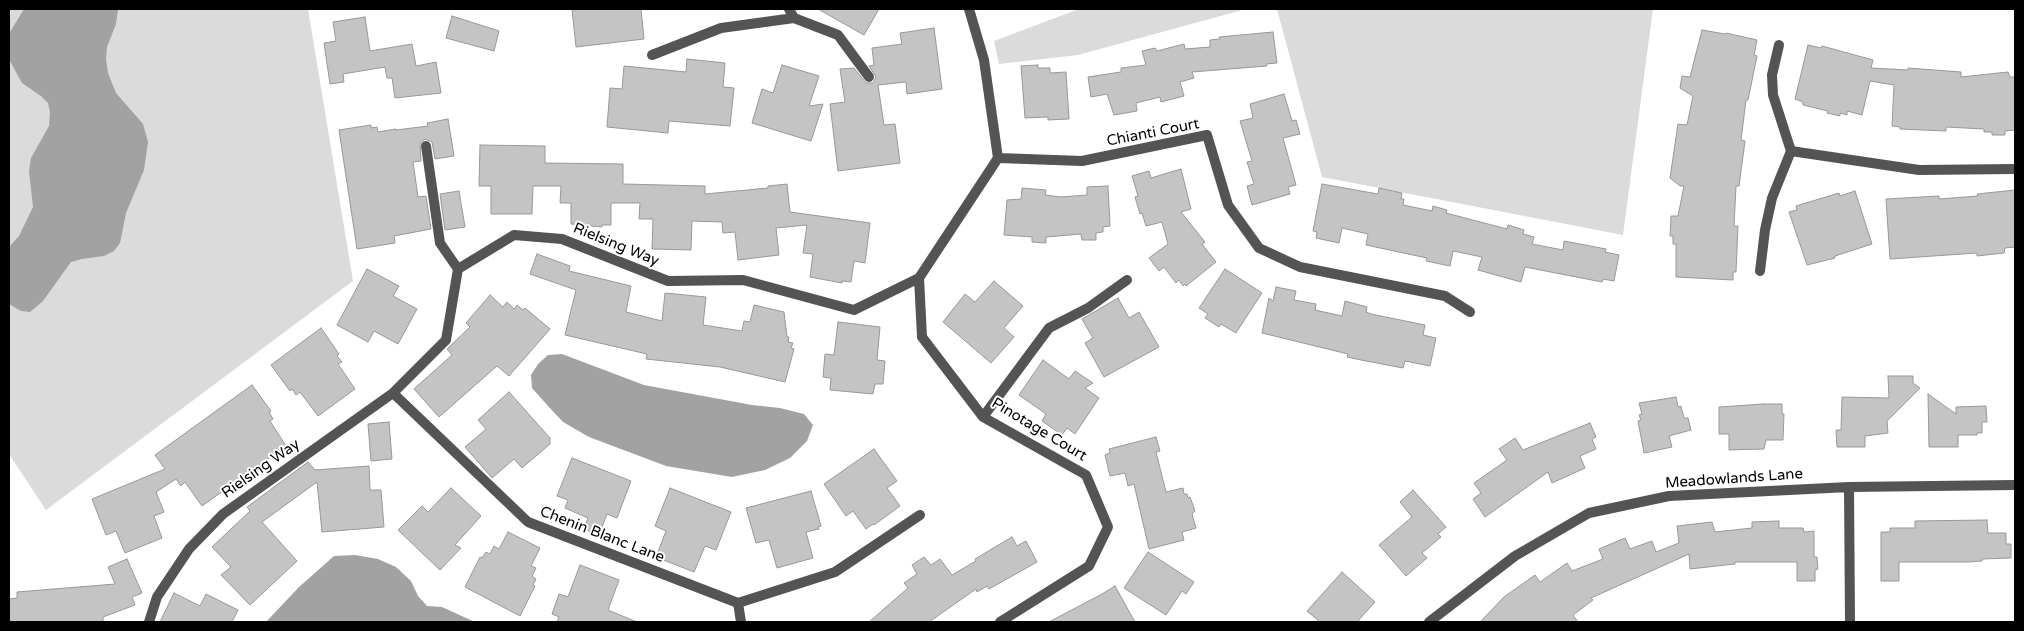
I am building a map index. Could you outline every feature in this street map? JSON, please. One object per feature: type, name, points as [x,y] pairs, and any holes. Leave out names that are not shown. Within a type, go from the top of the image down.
[{"type":"street","points":[[920,278],[998,158],[984,60],[969,9]]},
{"type":"street","points":[[652,55],[721,28],[791,13],[838,35],[869,77]]},
{"type":"street","points":[[1760,271],[1765,230],[1772,198],[1791,151],[1773,95],[1772,75],[1778,45]]},
{"type":"street","name":"Chianti Court","points":[[998,158],[1082,162],[1207,135],[1228,204],[1259,248],[1300,267],[1445,296],[1470,312]]},
{"type":"street","points":[[426,146],[440,243],[458,269]]},
{"type":"street","points":[[1791,151],[1919,170],[2015,169]]},
{"type":"street","name":"Rielsing Way","points":[[149,622],[157,597],[189,549],[223,514],[393,394],[446,340],[458,269],[514,235],[562,239],[668,281],[743,280],[854,310],[920,278]]},
{"type":"street","name":"Pinotage Court","points":[[920,278],[922,337],[983,417],[1086,475],[1108,527],[1088,566],[1000,622]]},
{"type":"street","points":[[983,417],[1050,328],[1088,308],[1128,280]]},
{"type":"street","name":"Chenin Blanc Lane","points":[[393,394],[528,522],[738,603]]},
{"type":"street","name":"Meadowlands Lane","points":[[1430,622],[1514,556],[1589,513],[1669,496],[1849,487],[2015,485]]},
{"type":"street","points":[[1849,487],[1850,622]]},
{"type":"street","points":[[741,622],[738,603],[835,572],[920,515]]},
{"type":"shaded area","points":[[9,9],[308,9],[353,281],[46,510],[9,454]]},
{"type":"shaded area","points":[[24,9],[118,9],[116,24],[107,47],[108,73],[116,93],[143,124],[148,142],[144,170],[126,213],[120,243],[114,251],[104,256],[71,262],[43,301],[30,312],[21,311],[9,304],[9,247],[19,236],[33,207],[29,171],[31,158],[49,126],[50,112],[48,103],[22,83],[10,61],[10,32]]},
{"type":"shaded area","points":[[1079,9],[1246,9],[1078,55],[999,64],[994,41]]},
{"type":"shaded area","points":[[1277,9],[1653,9],[1623,235],[1322,177]]},
{"type":"shaded area","points":[[562,354],[644,385],[752,405],[780,408],[804,414],[813,425],[807,441],[790,458],[765,470],[732,477],[666,466],[589,437],[563,422],[548,406],[532,388],[531,375],[538,364],[548,355]]},
{"type":"shaded area","points":[[355,555],[378,559],[396,567],[411,581],[418,596],[427,606],[442,607],[475,622],[266,622],[299,587],[334,556]]},
{"type":"building","points":[[572,9],[641,9],[644,39],[576,47]]},
{"type":"building","points":[[818,9],[879,9],[864,35]]},
{"type":"building","points":[[452,16],[499,31],[494,51],[446,38]]},
{"type":"building","points":[[365,17],[370,51],[412,44],[416,66],[436,62],[441,93],[395,98],[392,78],[387,78],[385,67],[343,74],[344,82],[330,84],[324,43],[336,41],[333,22]]},
{"type":"building","points":[[934,28],[942,89],[907,94],[906,82],[878,85],[884,125],[895,124],[900,163],[838,171],[830,104],[845,102],[840,69],[854,68],[866,83],[873,83],[876,77],[869,66],[874,65],[872,48],[902,44],[900,33]]},
{"type":"building","points":[[1702,30],[1757,40],[1754,55],[1757,56],[1748,100],[1746,100],[1741,140],[1745,141],[1739,186],[1736,186],[1734,226],[1738,226],[1736,272],[1733,272],[1733,280],[1676,277],[1676,244],[1673,244],[1673,236],[1670,236],[1671,216],[1678,216],[1684,186],[1680,186],[1670,178],[1678,124],[1687,125],[1693,96],[1680,88],[1682,76],[1690,77]]},
{"type":"building","points":[[1273,32],[1277,63],[1266,64],[1267,66],[1192,72],[1194,78],[1180,82],[1184,96],[1161,102],[1160,97],[1136,103],[1137,111],[1114,115],[1107,94],[1091,97],[1088,77],[1121,72],[1121,68],[1146,65],[1142,51],[1155,48],[1157,51],[1184,44],[1185,49],[1210,47],[1210,40],[1220,39],[1219,37]]},
{"type":"building","points":[[1808,45],[1821,48],[1822,46],[1873,60],[1871,68],[1908,70],[1908,68],[1961,72],[1961,77],[2008,72],[2010,77],[2015,77],[2015,130],[2005,131],[2005,135],[1992,135],[1992,132],[1984,132],[1984,129],[1946,127],[1946,131],[1900,129],[1900,127],[1892,126],[1894,85],[1870,81],[1862,115],[1847,111],[1847,115],[1840,113],[1840,116],[1803,105],[1803,102],[1795,99]]},
{"type":"building","points":[[687,59],[725,63],[723,87],[734,88],[730,126],[669,121],[668,133],[607,127],[610,88],[622,89],[624,66],[686,72]]},
{"type":"building","points":[[782,65],[819,76],[809,106],[823,104],[811,141],[752,123],[762,89],[773,93]]},
{"type":"building","points":[[1038,65],[1038,68],[1050,68],[1050,73],[1066,72],[1069,119],[1048,120],[1048,117],[1025,118],[1021,66]]},
{"type":"building","points":[[1284,94],[1292,121],[1296,120],[1300,134],[1283,138],[1296,185],[1288,187],[1290,194],[1252,205],[1247,186],[1254,184],[1247,162],[1252,161],[1240,121],[1253,118],[1250,104]]},
{"type":"building","points":[[448,119],[454,156],[435,159],[432,142],[425,139],[420,144],[421,161],[413,162],[418,197],[426,196],[431,229],[394,236],[395,243],[357,249],[339,130],[371,125],[371,128],[377,127],[378,132],[428,126],[427,123]]},
{"type":"building","points":[[480,145],[545,146],[545,163],[623,164],[623,184],[705,186],[705,194],[768,188],[768,186],[787,184],[790,212],[870,223],[865,263],[854,261],[851,282],[842,281],[842,283],[810,277],[813,254],[803,253],[807,225],[776,228],[779,255],[738,260],[735,232],[723,233],[722,222],[692,221],[691,250],[652,249],[653,219],[639,219],[640,203],[611,203],[611,225],[602,225],[602,227],[571,224],[571,203],[560,203],[561,186],[533,186],[532,214],[491,214],[491,186],[479,186]]},
{"type":"building","points":[[1181,169],[1191,209],[1181,212],[1205,242],[1202,244],[1216,262],[1186,286],[1185,284],[1183,286],[1179,280],[1176,283],[1164,267],[1159,271],[1149,258],[1168,244],[1162,222],[1146,226],[1135,197],[1138,196],[1132,176],[1149,171],[1151,178]]},
{"type":"building","points":[[1322,184],[1378,194],[1379,188],[1402,193],[1403,205],[1432,211],[1433,206],[1447,210],[1446,213],[1507,229],[1508,225],[1524,230],[1523,234],[1534,237],[1532,244],[1563,250],[1564,241],[1606,249],[1605,252],[1619,255],[1614,281],[1603,279],[1602,282],[1525,267],[1521,282],[1478,270],[1482,257],[1453,251],[1450,266],[1426,261],[1427,258],[1366,245],[1368,234],[1342,228],[1339,243],[1316,238],[1317,232],[1313,231]]},
{"type":"building","points":[[1108,186],[1110,226],[1103,227],[1103,232],[1096,233],[1096,240],[1082,240],[1081,234],[1046,237],[1046,243],[1032,242],[1032,237],[1004,235],[1007,200],[1021,199],[1022,188],[1046,190],[1045,195],[1061,197],[1087,195],[1087,187]]},
{"type":"building","points":[[2015,190],[2015,247],[2005,248],[2004,253],[1977,256],[1977,253],[1890,259],[1886,199],[1939,196],[1939,199],[1978,196],[1977,194]]},
{"type":"building","points":[[459,191],[465,227],[445,230],[440,194]]},
{"type":"building","points":[[1855,191],[1872,244],[1835,256],[1835,258],[1807,265],[1789,212],[1797,210],[1796,206],[1839,193],[1840,196]]},
{"type":"building","points":[[537,254],[570,266],[569,271],[631,286],[626,312],[662,321],[665,293],[706,297],[703,325],[742,331],[744,321],[750,322],[754,305],[784,312],[787,337],[789,337],[788,342],[793,343],[791,348],[794,349],[785,382],[720,367],[646,359],[647,354],[565,335],[576,290],[530,274]]},
{"type":"building","points":[[367,269],[399,286],[393,296],[417,309],[398,344],[374,331],[368,342],[337,325]]},
{"type":"building","points":[[1225,269],[1262,293],[1236,333],[1221,324],[1219,327],[1205,318],[1208,314],[1199,308]]},
{"type":"building","points":[[994,281],[1023,306],[1004,328],[1014,337],[991,363],[943,322],[965,294],[975,302]]},
{"type":"building","points":[[1276,287],[1296,291],[1294,300],[1316,304],[1315,310],[1342,316],[1345,301],[1367,307],[1366,312],[1371,314],[1425,325],[1423,335],[1436,338],[1430,366],[1405,361],[1403,368],[1361,360],[1347,357],[1348,354],[1262,333],[1269,298],[1273,301]]},
{"type":"building","points":[[490,295],[503,307],[507,302],[514,309],[517,305],[523,310],[525,308],[550,329],[509,376],[497,366],[439,417],[414,389],[452,355],[447,349],[470,327],[466,323]]},
{"type":"building","points":[[1118,298],[1129,318],[1139,312],[1159,347],[1104,377],[1085,343],[1093,338],[1082,319]]},
{"type":"building","points":[[838,322],[880,327],[877,360],[885,361],[883,384],[875,384],[873,394],[830,390],[831,378],[823,377],[825,354],[834,355]]},
{"type":"building","points":[[321,328],[339,354],[337,356],[342,362],[338,364],[355,389],[318,416],[300,392],[296,395],[292,389],[290,391],[271,365]]},
{"type":"building","points":[[1043,360],[1069,379],[1075,371],[1093,383],[1085,388],[1099,398],[1075,434],[1067,428],[1062,435],[1042,421],[1046,414],[1019,395]]},
{"type":"building","points":[[1888,376],[1913,376],[1913,383],[1920,388],[1887,421],[1888,433],[1865,436],[1865,447],[1837,447],[1836,430],[1841,430],[1842,397],[1889,398]]},
{"type":"building","points":[[252,385],[271,411],[269,412],[273,419],[270,421],[286,446],[202,506],[185,482],[181,486],[176,479],[156,492],[164,512],[154,516],[162,538],[125,553],[116,531],[106,535],[92,499],[165,469],[155,455]]},
{"type":"building","points":[[509,392],[550,438],[550,444],[522,468],[514,459],[492,478],[465,447],[486,429],[478,420]]},
{"type":"building","points":[[1928,394],[1956,414],[1956,407],[1986,406],[1987,422],[1982,422],[1982,433],[1977,433],[1977,435],[1958,435],[1958,447],[1929,447]]},
{"type":"building","points":[[1676,397],[1678,407],[1681,406],[1684,418],[1688,418],[1691,430],[1669,436],[1672,447],[1644,453],[1638,421],[1641,420],[1639,415],[1642,414],[1639,403]]},
{"type":"building","points":[[1782,404],[1782,414],[1784,414],[1783,440],[1766,440],[1764,449],[1729,450],[1729,434],[1719,434],[1719,407]]},
{"type":"building","points":[[389,422],[392,459],[371,461],[368,424]]},
{"type":"building","points":[[1590,423],[1596,437],[1592,439],[1596,449],[1580,456],[1585,468],[1552,483],[1548,472],[1485,517],[1473,499],[1481,493],[1474,483],[1507,460],[1499,449],[1515,438],[1523,450]]},
{"type":"building","points":[[1156,437],[1160,451],[1156,452],[1166,492],[1183,488],[1184,494],[1187,494],[1188,498],[1190,497],[1195,511],[1192,514],[1196,528],[1182,532],[1184,540],[1149,549],[1134,484],[1128,486],[1125,473],[1110,476],[1105,455],[1110,453],[1109,449]]},
{"type":"building","points":[[874,449],[897,481],[887,488],[900,506],[866,529],[853,511],[846,516],[824,484]]},
{"type":"building","points":[[572,458],[631,481],[617,518],[607,514],[599,535],[584,529],[588,518],[565,508],[568,500],[557,496]]},
{"type":"building","points":[[308,462],[315,470],[369,466],[370,490],[381,490],[384,527],[322,532],[317,482],[262,522],[297,561],[250,605],[221,575],[231,567],[212,547],[250,511],[247,507]]},
{"type":"building","points":[[451,488],[481,516],[455,545],[461,548],[440,570],[398,530],[422,506],[428,512]]},
{"type":"building","points":[[670,488],[731,512],[716,550],[705,546],[694,572],[656,557],[666,531],[655,526]]},
{"type":"building","points":[[1413,490],[1446,527],[1438,534],[1441,537],[1422,553],[1427,558],[1406,576],[1379,545],[1412,517],[1400,502]]},
{"type":"building","points":[[811,491],[821,526],[818,527],[819,529],[806,532],[813,558],[777,568],[769,540],[756,543],[746,508]]},
{"type":"building","points":[[1987,520],[1988,533],[2006,533],[2006,544],[2011,544],[2011,558],[1982,559],[1982,561],[1968,562],[1899,562],[1899,581],[1881,581],[1881,532],[1890,532],[1890,528],[1915,528],[1915,521]]},
{"type":"building","points":[[1779,521],[1779,528],[1803,528],[1804,532],[1814,531],[1814,557],[1817,557],[1818,569],[1815,570],[1815,581],[1797,581],[1797,562],[1735,562],[1735,564],[1690,569],[1689,554],[1591,598],[1593,600],[1573,615],[1578,622],[1480,622],[1504,597],[1535,575],[1540,582],[1567,563],[1572,571],[1603,559],[1599,549],[1625,538],[1630,549],[1652,541],[1656,552],[1679,543],[1677,526],[1712,522],[1715,532],[1752,528],[1752,522]]},
{"type":"building","points":[[508,532],[540,548],[531,566],[536,568],[532,576],[536,579],[533,585],[535,586],[520,616],[465,587],[480,557],[482,558],[486,552],[490,554],[494,546],[499,549]]},
{"type":"building","points":[[1012,537],[1017,546],[1026,541],[1037,562],[989,589],[987,586],[977,592],[976,589],[929,622],[869,622],[908,588],[904,583],[917,574],[912,565],[924,557],[931,565],[940,559],[952,575]]},
{"type":"building","points":[[1148,552],[1194,582],[1186,594],[1182,591],[1166,615],[1124,588]]},
{"type":"building","points":[[127,559],[142,593],[132,597],[135,605],[103,617],[103,622],[9,622],[9,599],[17,598],[17,592],[115,584],[108,567]]},
{"type":"building","points":[[580,565],[619,580],[608,610],[637,622],[557,622],[559,617],[552,614],[559,594],[568,597]]},
{"type":"building","points":[[1342,572],[1375,602],[1357,622],[1320,622],[1307,611]]},
{"type":"building","points":[[1115,586],[1135,622],[1049,622],[1102,594]]},
{"type":"building","points":[[174,593],[200,606],[206,594],[238,610],[232,622],[160,622]]}]
